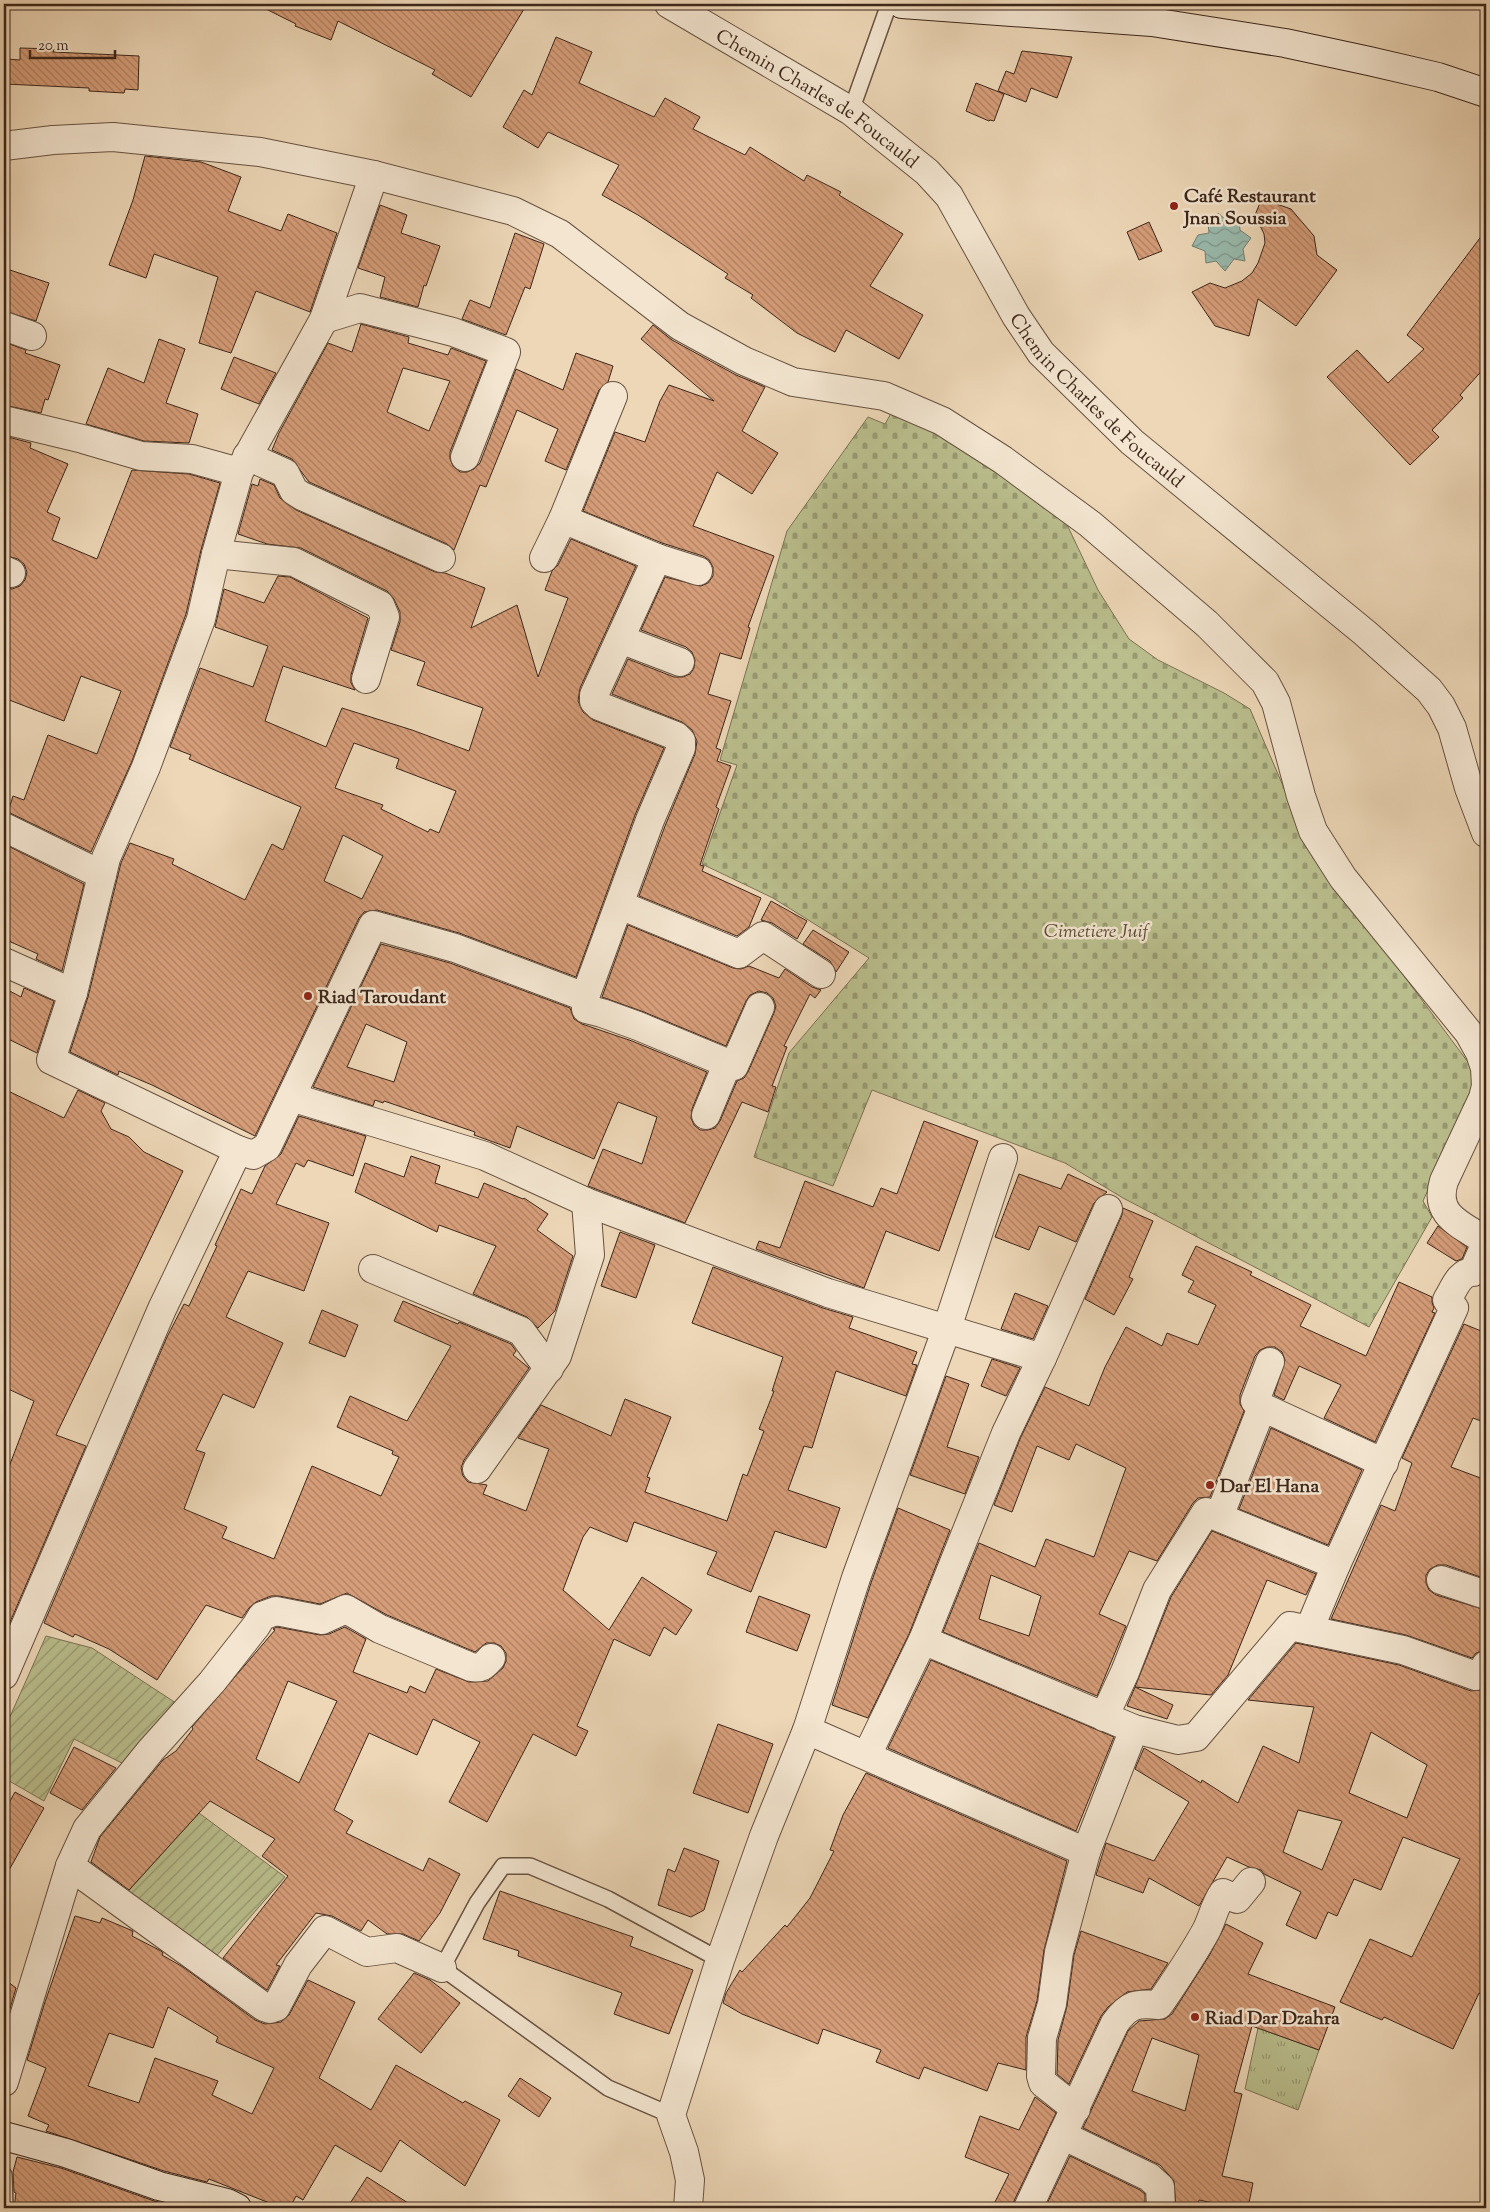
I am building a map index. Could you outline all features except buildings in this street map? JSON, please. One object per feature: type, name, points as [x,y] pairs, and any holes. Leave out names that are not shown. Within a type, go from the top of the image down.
[{"type":"street","name":"Chemin Charles de Foucauld","points":[[669,4],[851,111],[927,172],[949,196],[1016,316],[1041,353],[1132,442],[1365,633],[1429,690],[1441,706],[1452,728],[1480,822],[1486,833]]},
{"type":"street","points":[[902,4],[1152,22],[1285,43],[1438,77],[1486,93]]},
{"type":"street","points":[[4,146],[53,140],[113,137],[260,152],[374,175],[513,211],[560,234],[680,326],[744,361],[793,382],[884,396],[942,420],[1002,460],[1090,524],[1207,624],[1265,682],[1276,703],[1301,796],[1313,831],[1343,878],[1463,1026],[1480,1053],[1485,1068],[1486,1086],[1483,1098],[1444,1181],[1440,1202],[1454,1220],[1486,1242],[1473,1272],[1461,1274],[1447,1300],[1454,1308],[1336,1565],[1309,1630]]},
{"type":"street","points":[[374,175],[324,319],[243,464],[216,554],[203,611],[184,667],[146,767],[106,858],[73,993],[50,1060],[238,1150],[253,1155],[267,1147],[372,925],[455,948],[585,997]]},
{"type":"street","points":[[324,319],[360,308],[453,332],[506,352],[465,457]]},
{"type":"street","points":[[4,326],[32,336]]},
{"type":"street","points":[[544,558],[563,519],[613,396]]},
{"type":"street","points":[[4,420],[83,439],[141,456],[243,464],[285,473],[294,491],[302,496],[441,558]]},
{"type":"street","points":[[563,519],[657,558],[698,571]]},
{"type":"street","points":[[216,554],[294,562],[380,605],[385,616],[366,679]]},
{"type":"street","points":[[657,558],[594,695],[594,701],[599,706],[676,736],[681,741],[681,748],[650,820],[585,997],[586,1009],[602,1012],[734,1066],[760,1007]]},
{"type":"street","points":[[620,639],[680,662]]},
{"type":"street","points":[[4,827],[102,875]]},
{"type":"street","points":[[620,905],[739,954],[763,936],[821,974]]},
{"type":"street","points":[[4,962],[73,993]]},
{"type":"street","points":[[706,1116],[728,1062]]},
{"type":"street","points":[[291,1097],[485,1156],[586,1202],[828,1293],[1042,1358]]},
{"type":"street","points":[[4,1675],[162,1309],[238,1150]]},
{"type":"street","points":[[688,2208],[690,2180],[684,2152],[671,2115],[720,1960],[764,1836],[808,1730],[856,1578],[947,1328],[1003,1158]]},
{"type":"street","points":[[477,1469],[557,1356],[590,1255],[586,1202]]},
{"type":"street","points":[[867,1755],[923,1640],[1006,1433],[1042,1358],[1108,1209]]},
{"type":"street","points":[[373,1268],[521,1331],[549,1369]]},
{"type":"street","points":[[1270,1362],[1255,1401],[1262,1407],[1384,1463]]},
{"type":"street","points":[[1219,1517],[1262,1407]]},
{"type":"street","points":[[1104,1717],[1125,1672],[1157,1590],[1206,1512],[1336,1565]]},
{"type":"street","points":[[1441,1580],[1486,1595]]},
{"type":"street","points":[[4,2082],[70,1866],[87,1829],[151,1750],[212,1682],[262,1616],[276,1610],[322,1620],[346,1609],[380,1629],[471,1667],[479,1668],[484,1666],[492,1658]]},
{"type":"street","points":[[923,1640],[1134,1730],[1178,1740],[1196,1737],[1290,1626],[1403,1650],[1476,1676],[1483,1673],[1486,1665]]},
{"type":"street","points":[[808,1730],[1086,1852]]},
{"type":"street","points":[[1076,2109],[1043,2083],[1041,2076],[1042,2038],[1052,2004],[1059,1952],[1086,1852],[1134,1730]]},
{"type":"street","points":[[70,1866],[264,2007],[270,2009],[276,2007],[298,1964],[325,1930],[367,1952],[397,1948],[442,1968]]},
{"type":"street","points":[[1028,2208],[1104,2046],[1121,2016],[1135,2004],[1159,2005],[1186,1965],[1208,1927],[1214,1908],[1223,1894],[1237,1899],[1251,1882]]},
{"type":"street","points":[[1062,2135],[1149,2177],[1160,2187],[1161,2208]]},
{"type":"street","points":[[4,2136],[66,2153],[159,2186],[227,2203],[237,2208]]},
{"type":"lane","points":[[851,111],[889,4]]},
{"type":"lane","points":[[671,2115],[608,2088],[442,1968],[477,1903],[503,1866],[530,1866],[608,1899],[720,1960]]},
{"type":"lane","points":[[4,2175],[5,2208]]},
{"type":"green space","name":"Cimetiere Juif","points":[[894,408],[963,448],[1061,512],[1098,590],[1129,639],[1158,660],[1224,693],[1250,709],[1302,830],[1338,887],[1479,1077],[1423,1201],[1432,1217],[1369,1327],[1123,1198],[1065,1163],[872,1090],[833,1186],[754,1157],[789,1053],[869,958],[773,898],[702,864],[737,765],[720,760],[787,531],[868,417],[885,424]]},
{"type":"green space","points":[[46,1636],[92,1648],[182,1707],[130,1767],[74,1739],[44,1801],[4,1778],[4,1730]]},
{"type":"green space","points":[[199,1813],[285,1877],[212,1961],[124,1896]]},
{"type":"green space","points":[[1258,2028],[1319,2050],[1298,2110],[1245,2089]]},
{"type":"water","points":[[1218,213],[1227,221],[1239,219],[1240,230],[1251,238],[1243,249],[1245,261],[1234,259],[1225,271],[1216,261],[1206,263],[1205,251],[1192,246],[1198,235],[1209,233],[1208,222]]},
{"type":"place","name":"Café Restaurant Jnan Soussia","points":[[1174,206]]},
{"type":"place","name":"Riad Taroudant","points":[[308,996]]},
{"type":"place","name":"Dar El Hana","points":[[1210,1485]]},
{"type":"place","name":"Riad Dar Dzahra","points":[[1195,2017]]}]
